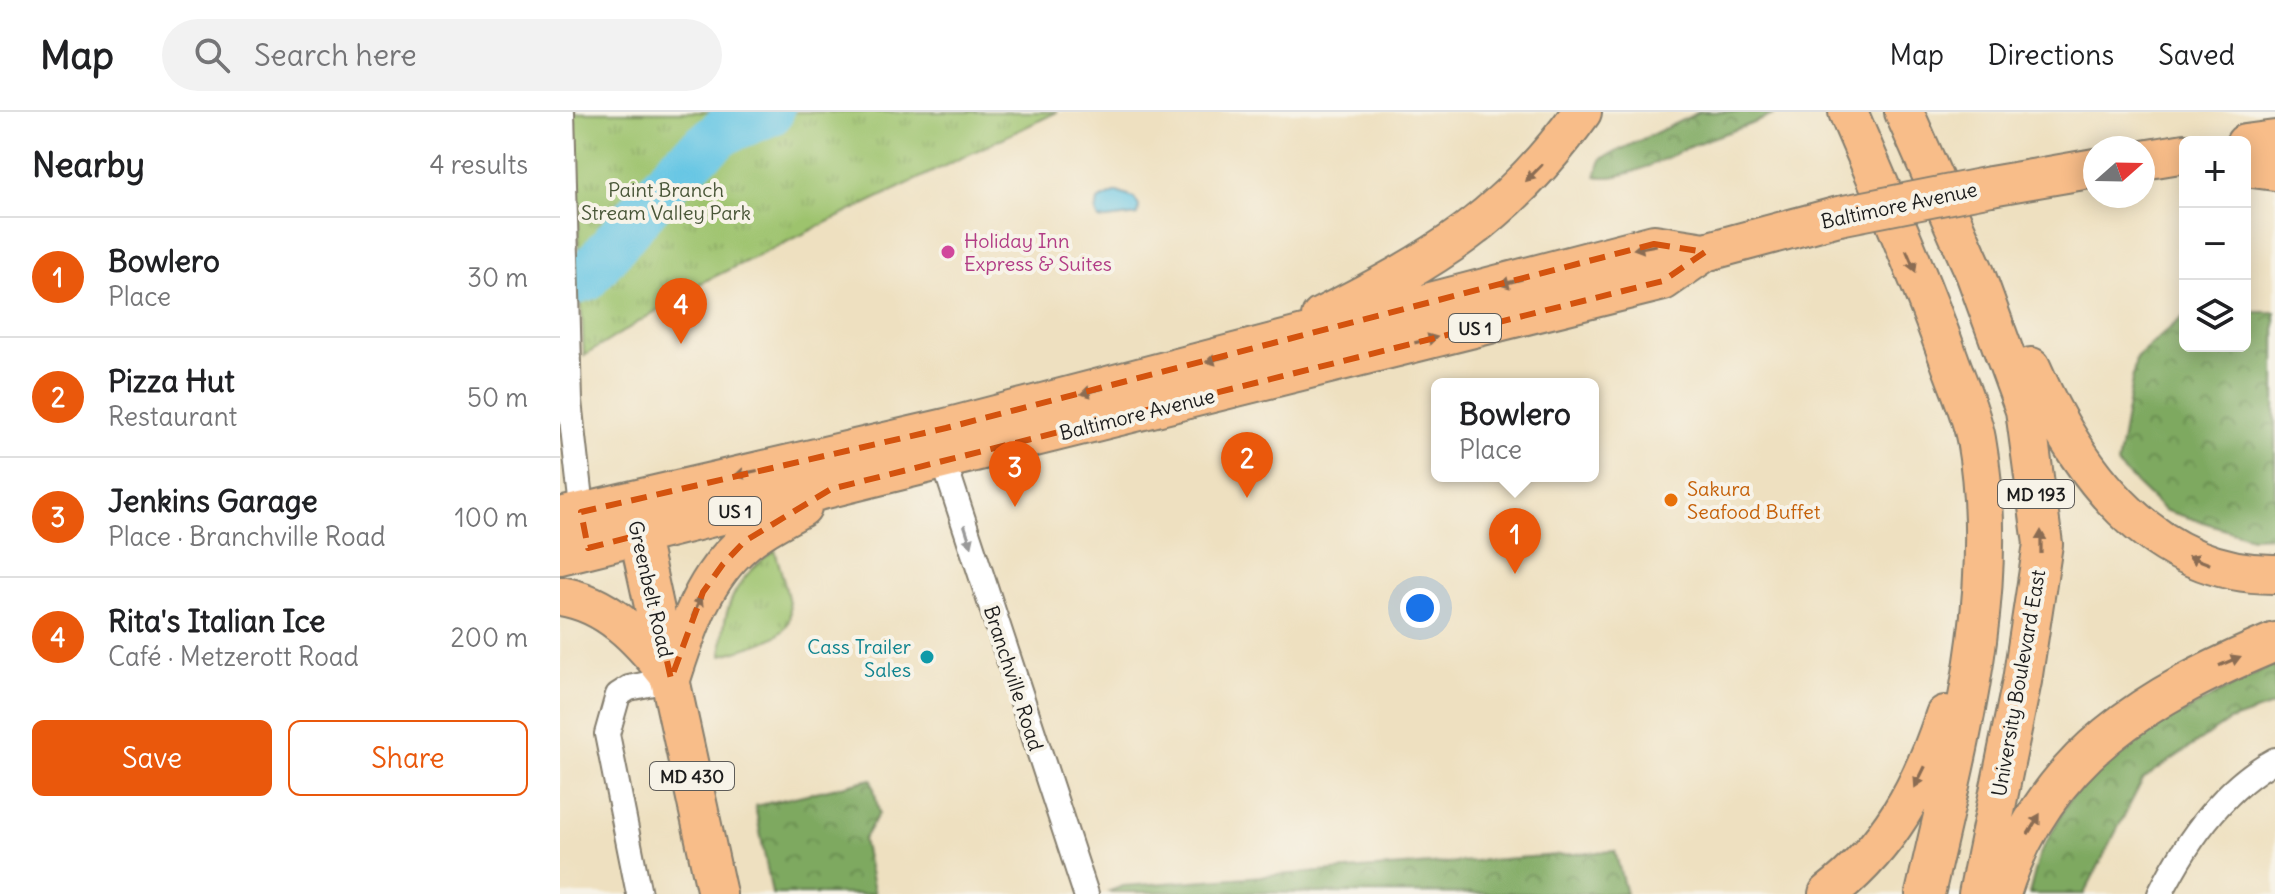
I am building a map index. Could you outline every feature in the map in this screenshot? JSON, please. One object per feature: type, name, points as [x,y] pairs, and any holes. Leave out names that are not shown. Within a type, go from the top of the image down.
[{"type":"main road","points":[[1267,347],[1414,269],[1465,235],[1503,205],[1550,157],[1582,112]]},
{"type":"main road","name":"MD 193","points":[[1848,112],[1930,305],[1975,436],[1986,550],[1978,626],[1952,774],[1925,894]]},
{"type":"main road","name":"University Boulevard East","points":[[1904,112],[1975,273],[2025,410],[2043,544],[2022,681],[1978,894]]},
{"type":"main road","points":[[1914,112],[2053,417],[2081,461],[2135,521],[2164,543],[2195,560],[2229,570],[2275,574]]},
{"type":"main road","points":[[2251,143],[2275,140]]},
{"type":"main road","points":[[2251,168],[2275,171]]},
{"type":"main road","name":"Baltimore Avenue","points":[[635,518],[831,489],[944,462],[1663,281],[1705,252],[1839,216],[2083,170]]},
{"type":"main road","name":"Baltimore Avenue","points":[[572,533],[635,518],[946,428],[1654,244],[1705,252]]},
{"type":"main road","points":[[671,679],[703,592],[723,564],[745,541],[831,489]]},
{"type":"main road","name":"Greenbelt Road","points":[[635,518],[717,894]]},
{"type":"main road","points":[[560,596],[594,606],[613,618],[641,640],[671,679]]},
{"type":"main road","points":[[1828,894],[1881,847],[1920,780],[1978,626]]},
{"type":"main road","points":[[2001,894],[2028,833],[2060,784],[2086,755],[2139,709],[2174,687],[2275,642]]},
{"type":"street","points":[[562,112],[572,533]]},
{"type":"street","name":"Branchville Road","points":[[944,462],[1086,894]]},
{"type":"street","name":"Greenbelt Road","points":[[639,894],[607,734],[618,695],[629,688],[671,679]]},
{"type":"street","points":[[2160,894],[2202,825],[2230,793],[2275,760]]},
{"type":"highlighted area","points":[[1654,244],[1705,252],[1663,281],[831,489],[745,541],[723,564],[703,592],[671,679],[639,535],[588,548],[581,512],[946,428]]},
{"type":"green space","name":"Paint Branch Stream Valley Park","points":[[572,112],[1057,112],[701,283],[584,356]]},
{"type":"green space","points":[[1699,112],[1771,112],[1773,115],[1633,172],[1620,176],[1596,176],[1601,159]]},
{"type":"green space","points":[[2251,312],[2275,312],[2275,536],[2251,537],[2164,510],[2117,465],[2136,358],[2179,320],[2179,352],[2251,352]]},
{"type":"green space","points":[[775,550],[788,596],[788,623],[782,632],[769,640],[722,655],[725,622],[734,595],[750,571]]},
{"type":"green space","points":[[2275,664],[2275,705],[2229,721],[2143,779],[2084,894],[2029,894],[2039,856],[2070,798],[2136,737]]},
{"type":"green space","points":[[872,779],[879,813],[863,840],[875,894],[772,894],[755,806]]},
{"type":"green space","points":[[1615,851],[1626,894],[1107,892],[1123,886]]},
{"type":"water","points":[[1117,192],[1134,198],[1139,206],[1138,215],[1099,220],[1096,212],[1098,201]]},
{"type":"waterway","points":[[560,285],[586,277],[677,170],[724,131],[770,112]]},
{"type":"place","name":"Holiday Inn Express & Suites","points":[[948,252]]},
{"type":"place","name":"Rita's Italian Ice","points":[[681,344]]},
{"type":"place","name":"Pizza Hut","points":[[1247,498]]},
{"type":"place","name":"Sakura Seafood Buffet","points":[[1671,500]]},
{"type":"place","name":"Jenkins Garage","points":[[1015,507]]},
{"type":"place","name":"Bowlero","points":[[1515,574]]},
{"type":"place","name":"Cass Trailer Sales","points":[[927,657]]}]
